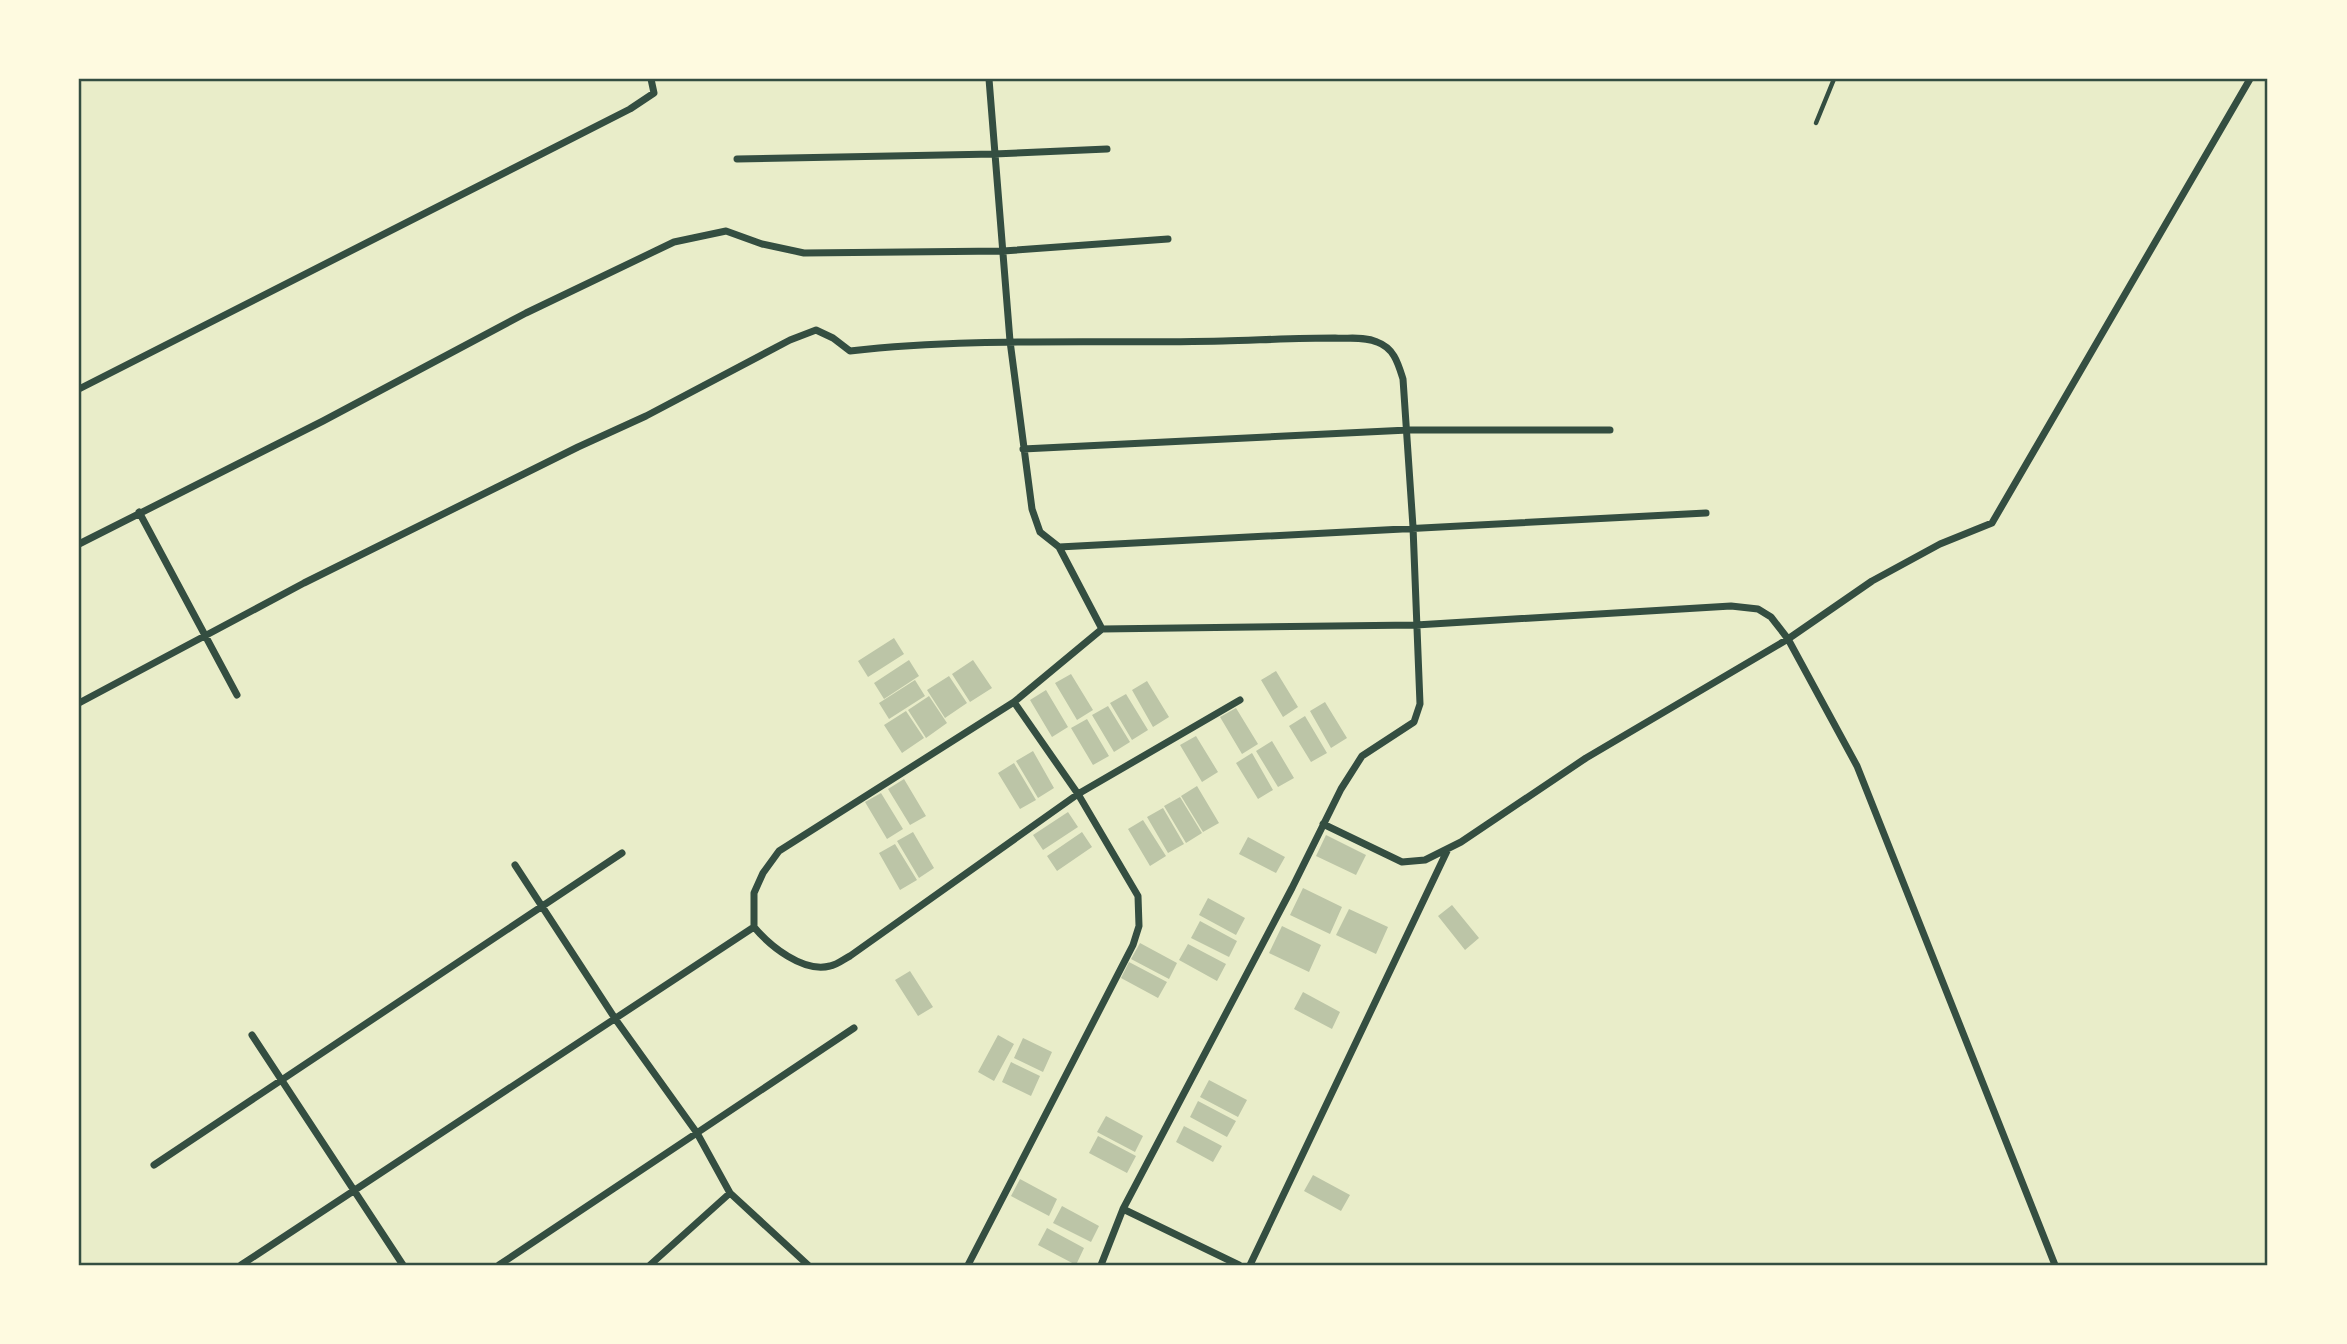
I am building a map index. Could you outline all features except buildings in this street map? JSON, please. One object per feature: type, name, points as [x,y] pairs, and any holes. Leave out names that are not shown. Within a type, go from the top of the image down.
[{"type":"street","points":[[79,389],[630,109],[653,93],[651,79]]},
{"type":"street","points":[[989,79],[1010,341],[1032,509],[1040,531],[1059,547],[1102,629]]},
{"type":"street","points":[[1323,824],[1402,862],[1425,860],[1449,848],[1586,758],[1788,639],[1872,581],[1940,544],[1992,523],[2250,79]]},
{"type":"street","points":[[737,159],[1107,149]]},
{"type":"street","points":[[79,544],[323,421],[526,313],[674,242],[726,230],[762,244],[804,253],[1003,251],[1168,239]]},
{"type":"street","points":[[79,703],[303,583],[646,416],[790,340],[816,330],[850,351],[892,346],[1010,341],[1147,343],[1340,338],[1377,341],[1391,351],[1398,361],[1403,379],[1413,527],[1420,705],[1417,717],[1404,729],[1362,756],[1341,789],[1124,1209],[1101,1265]]},
{"type":"street","points":[[1023,449],[1408,430],[1610,430]]},
{"type":"street","points":[[139,512],[237,695]]},
{"type":"street","points":[[1059,547],[1706,513]]},
{"type":"street","points":[[1240,700],[1078,794],[850,956],[830,966],[808,966],[768,943],[754,928],[754,893],[763,873],[779,851],[1014,702],[1102,629],[1416,625],[1749,606],[1766,612],[1788,639],[1857,766],[2054,1265]]},
{"type":"street","points":[[968,1265],[1133,945],[1139,926],[1138,896],[1078,794],[1014,702]]},
{"type":"street","points":[[1250,1265],[1449,848]]},
{"type":"street","points":[[154,1165],[622,853]]},
{"type":"street","points":[[515,865],[616,1020],[697,1133],[730,1193],[808,1265]]},
{"type":"street","points":[[241,1265],[754,928]]},
{"type":"street","points":[[499,1265],[854,1028]]},
{"type":"street","points":[[252,1035],[403,1265]]},
{"type":"street","points":[[650,1265],[730,1193]]},
{"type":"street","points":[[1124,1209],[1239,1265]]},
{"type":"lane","points":[[1816,122],[1833,79]]}]
